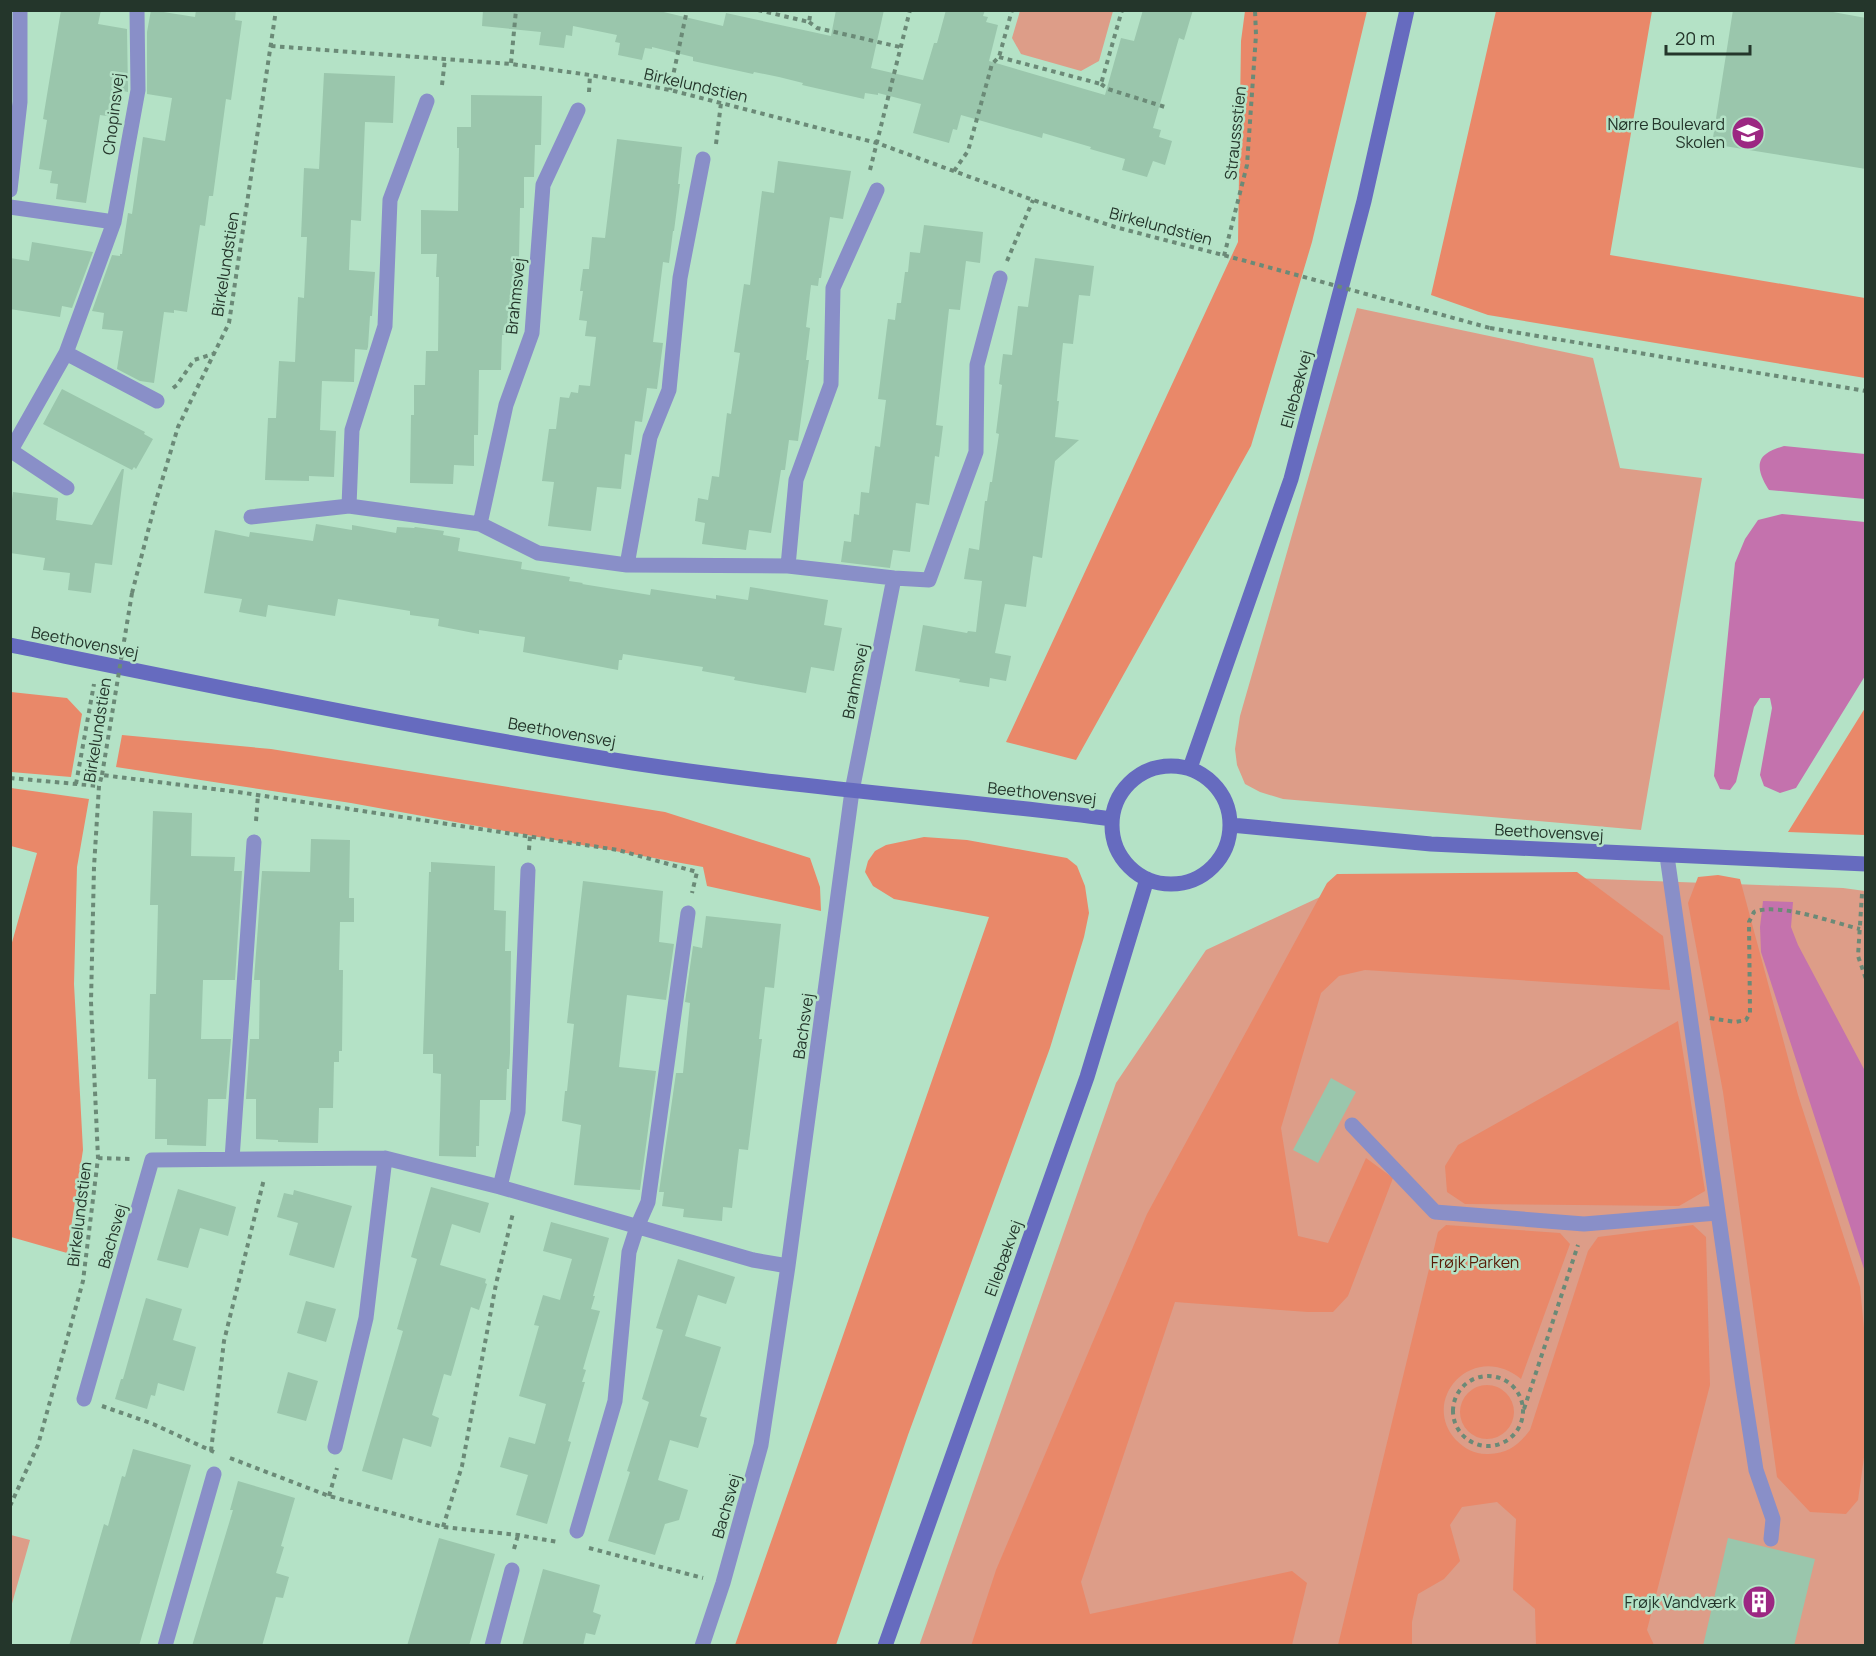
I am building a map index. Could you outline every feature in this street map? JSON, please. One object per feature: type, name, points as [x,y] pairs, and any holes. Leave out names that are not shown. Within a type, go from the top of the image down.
[{"type":"street","points":[[10,190],[20,102],[20,10]]},
{"type":"street","name":"Chopinsvej","points":[[67,488],[11,450],[66,353],[114,222],[138,90],[137,10]]},
{"type":"street","name":"Ellebækvej","points":[[1190,768],[1291,479],[1364,201],[1407,10]]},
{"type":"street","points":[[349,506],[352,430],[385,326],[390,200],[427,101]]},
{"type":"street","name":"Brahmsvej","points":[[480,524],[506,405],[532,333],[543,185],[578,110]]},
{"type":"street","points":[[627,565],[650,437],[669,390],[680,278],[703,159]]},
{"type":"street","points":[[788,566],[796,480],[831,384],[833,288],[877,190]]},
{"type":"street","points":[[10,207],[114,222]]},
{"type":"street","points":[[251,517],[349,506],[480,524],[538,553],[627,565],[788,566],[929,580],[976,452],[977,365],[1000,278]]},
{"type":"street","points":[[66,353],[157,401]]},
{"type":"street","name":"Brahmsvej","points":[[852,791],[894,578]]},
{"type":"street","name":"Beethovensvej","points":[[10,645],[350,713],[634,763],[852,791],[1112,819]]},
{"type":"street","points":[[1170,765],[1190,768],[1207,777],[1220,790],[1228,807],[1231,825],[1228,844],[1218,862],[1204,875],[1186,882],[1166,884],[1147,879],[1131,869],[1120,855],[1113,837],[1112,819],[1118,798],[1131,781],[1149,770],[1170,765]]},
{"type":"street","name":"Bachsvej","points":[[702,1646],[723,1583],[761,1445],[789,1266],[852,791]]},
{"type":"street","name":"Beethovensvej","points":[[1231,825],[1431,844],[1866,864]]},
{"type":"street","points":[[232,1159],[254,842]]},
{"type":"street","points":[[1667,856],[1756,1470],[1773,1519],[1771,1539]]},
{"type":"street","points":[[500,1187],[518,1112],[528,870]]},
{"type":"street","name":"Ellebækvej","points":[[885,1646],[1087,1077],[1147,879]]},
{"type":"street","points":[[578,1531],[615,1401],[629,1252],[648,1202],[688,913]]},
{"type":"street","points":[[1352,1125],[1435,1212],[1584,1224],[1717,1213]]},
{"type":"street","points":[[152,1160],[385,1158],[500,1187],[753,1260],[789,1266]]},
{"type":"street","points":[[335,1447],[366,1318],[385,1158]]},
{"type":"street","name":"Bachsvej","points":[[84,1399],[152,1160]]},
{"type":"street","points":[[165,1646],[214,1474]]},
{"type":"street","points":[[492,1646],[512,1570]]},
{"type":"path","points":[[271,46],[276,10]]},
{"type":"path","points":[[511,64],[516,10]]},
{"type":"path","points":[[670,90],[687,10]]},
{"type":"path","points":[[758,10],[808,22],[817,28],[900,47]]},
{"type":"path","points":[[808,22],[811,10]]},
{"type":"path","points":[[877,190],[870,171],[910,10]]},
{"type":"path","points":[[954,171],[968,151],[992,64],[999,57],[1012,10]]},
{"type":"path","points":[[1101,84],[1122,10]]},
{"type":"path","name":"Straussstien","points":[[1224,256],[1247,165],[1256,35],[1255,10]]},
{"type":"path","name":"Birkelundstien","points":[[10,1506],[38,1445],[83,1281],[98,1158],[91,1002],[94,867],[99,786],[132,593],[178,427],[229,323],[271,46],[511,64],[590,75],[670,90],[877,143],[1033,200],[1115,227],[1490,328],[1866,391]]},
{"type":"path","points":[[999,57],[1101,84],[1108,89],[1165,107]]},
{"type":"path","points":[[703,159],[715,154],[721,103]]},
{"type":"path","points":[[1000,278],[1033,200]]},
{"type":"path","points":[[157,401],[177,385],[194,360],[214,354]]},
{"type":"path","points":[[76,784],[98,663]]},
{"type":"path","points":[[102,775],[238,792],[618,850],[697,872],[688,913]]},
{"type":"path","points":[[10,778],[99,786]]},
{"type":"path","points":[[1862,894],[1858,956],[1866,980]]},
{"type":"path","points":[[1689,1014],[1723,1021],[1746,1020],[1750,1012],[1749,922],[1754,912],[1761,909],[1794,912],[1860,929]]},
{"type":"path","points":[[98,1158],[152,1160]]},
{"type":"path","points":[[214,1474],[206,1472],[211,1451],[224,1341],[264,1182],[264,1159]]},
{"type":"path","points":[[443,1527],[462,1466],[496,1284],[518,1192]]},
{"type":"path","points":[[1523,1412],[1516,1391],[1508,1383],[1487,1376],[1466,1384],[1458,1393],[1453,1415],[1461,1434],[1469,1441],[1479,1445],[1489,1446],[1509,1440],[1521,1423],[1584,1224]]},
{"type":"path","points":[[53,1390],[153,1424],[211,1451],[329,1496],[443,1527],[518,1535],[560,1543]]},
{"type":"path","points":[[329,1496],[338,1465],[335,1447]]},
{"type":"path","points":[[582,1546],[723,1583]]},
{"type":"green space","points":[[1020,11],[1113,11],[1099,61],[1081,71],[1021,54],[1012,38]]},
{"type":"green space","points":[[1245,11],[1367,11],[1312,242],[1251,446],[1076,760],[1006,742],[1238,242],[1241,41]]},
{"type":"green space","points":[[1496,11],[1652,11],[1610,255],[1865,298],[1865,378],[1488,315],[1431,295]]},
{"type":"green space","points":[[1357,308],[1593,358],[1620,468],[1702,478],[1641,830],[1283,799],[1260,792],[1245,784],[1237,765],[1235,749],[1240,716]]},
{"type":"green space","points":[[11,692],[67,698],[82,714],[71,777],[11,772]]},
{"type":"green space","points":[[1865,708],[1865,835],[1788,832]]},
{"type":"green space","points":[[122,735],[271,749],[665,812],[810,858],[820,887],[821,911],[707,886],[703,867],[351,803],[116,767]]},
{"type":"green space","points":[[11,788],[89,799],[77,867],[74,984],[83,1150],[67,1253],[11,1237],[11,946],[37,853],[11,846]]},
{"type":"green space","points":[[924,837],[967,840],[1067,858],[1077,866],[1085,886],[1089,913],[1084,937],[1050,1048],[908,1435],[836,1645],[735,1645],[989,917],[894,899],[873,886],[865,872],[868,861],[875,851],[886,845]]},
{"type":"green space","points":[[1577,872],[1663,936],[1670,990],[1365,970],[1339,976],[1321,993],[1281,1128],[1298,1236],[1328,1243],[1366,1158],[1393,1178],[1348,1296],[1333,1312],[1175,1302],[1081,1582],[1090,1614],[1292,1571],[1307,1583],[1292,1645],[971,1646],[996,1570],[1147,1214],[1327,883],[1337,874]]},
{"type":"green space","name":"Frøjk Parken","points":[[1490,875],[1843,888],[1865,891],[1865,1645],[919,1646],[1116,1083],[1206,950],[1333,891]]},
{"type":"green space","points":[[1718,875],[1740,879],[1798,1095],[1860,1287],[1866,1349],[1865,1450],[1858,1500],[1846,1514],[1810,1512],[1777,1477],[1723,1092],[1688,903],[1698,877]]},
{"type":"green space","points":[[1678,1021],[1705,1191],[1679,1206],[1465,1204],[1447,1192],[1445,1166],[1458,1145]]},
{"type":"green space","points":[[1446,1225],[1560,1233],[1570,1244],[1521,1379],[1503,1369],[1485,1366],[1470,1371],[1457,1380],[1448,1393],[1444,1408],[1446,1424],[1456,1440],[1463,1446],[1471,1451],[1484,1454],[1495,1454],[1507,1450],[1517,1444],[1530,1430],[1588,1251],[1598,1237],[1693,1225],[1706,1237],[1710,1385],[1647,1630],[1654,1645],[1536,1645],[1535,1609],[1513,1590],[1516,1519],[1497,1502],[1462,1507],[1450,1525],[1460,1561],[1444,1579],[1418,1594],[1412,1622],[1412,1645],[1338,1645],[1438,1232]]},
{"type":"green space","points":[[1487,1385],[1497,1387],[1506,1393],[1512,1402],[1514,1412],[1512,1422],[1506,1431],[1497,1437],[1487,1439],[1477,1437],[1468,1431],[1462,1422],[1460,1412],[1462,1402],[1468,1393],[1477,1387]]},
{"type":"green space","points":[[10,1535],[30,1540],[11,1607]]},
{"type":"shaded area","points":[[1784,446],[1865,454],[1865,499],[1769,490],[1760,472],[1760,462],[1768,453]]},
{"type":"shaded area","points":[[1782,514],[1865,522],[1865,676],[1796,788],[1780,793],[1764,786],[1760,775],[1772,708],[1770,698],[1760,698],[1754,707],[1736,782],[1730,790],[1720,789],[1714,776],[1735,563],[1745,539],[1758,520]]},
{"type":"shaded area","points":[[1763,901],[1793,902],[1791,927],[1798,945],[1865,1071],[1865,1272],[1761,952],[1760,927]]},
{"type":"building","points":[[61,10],[101,10],[98,24],[127,29],[128,92],[118,90],[113,117],[100,115],[86,203],[56,199],[58,184],[50,183],[52,171],[39,169],[47,120],[43,119]]},
{"type":"building","points":[[151,10],[195,17],[196,10],[236,10],[235,20],[242,21],[231,100],[226,99],[213,196],[209,196],[205,226],[200,225],[187,312],[174,310],[174,313],[164,312],[154,383],[140,381],[117,369],[123,331],[102,329],[104,313],[92,311],[112,255],[122,254],[128,213],[132,214],[143,137],[165,141],[172,98],[147,94],[147,32]]},
{"type":"building","points":[[483,10],[655,10],[723,26],[726,13],[831,36],[836,10],[884,10],[871,68],[923,80],[946,10],[985,10],[983,16],[988,17],[986,22],[998,25],[989,61],[1105,95],[1121,38],[1134,41],[1143,10],[1193,10],[1184,40],[1179,38],[1153,128],[1161,130],[1159,137],[1172,141],[1165,165],[1153,161],[1147,177],[1122,170],[1125,159],[1090,149],[1091,147],[1043,133],[1042,138],[961,115],[957,130],[953,129],[949,143],[913,133],[921,104],[878,93],[878,95],[865,93],[864,99],[802,85],[803,83],[779,77],[754,72],[753,74],[693,61],[693,57],[652,47],[652,49],[645,48],[642,60],[618,55],[620,43],[615,42],[617,35],[573,26],[572,36],[566,35],[564,48],[539,45],[541,32],[482,26]]},
{"type":"building","points":[[1733,10],[1822,10],[1866,18],[1866,169],[1712,144]]},
{"type":"building","points":[[324,73],[395,76],[393,123],[365,122],[361,221],[351,220],[349,270],[375,272],[368,347],[367,350],[355,349],[354,382],[322,381],[320,430],[336,431],[334,477],[309,476],[309,481],[265,480],[268,418],[276,418],[279,361],[295,362],[298,297],[304,298],[307,237],[301,237],[304,168],[319,169]]},
{"type":"building","points":[[471,95],[542,96],[541,145],[535,145],[534,177],[524,177],[524,208],[520,208],[518,304],[509,304],[508,335],[502,335],[501,370],[479,370],[478,435],[474,435],[474,466],[454,465],[453,484],[410,483],[414,385],[425,385],[426,351],[438,351],[437,254],[421,254],[421,210],[458,211],[457,127],[471,127]]},
{"type":"building","points":[[617,139],[682,147],[674,231],[669,263],[663,262],[653,342],[663,343],[657,389],[647,388],[642,422],[635,421],[631,455],[625,454],[621,489],[597,487],[591,531],[548,526],[554,482],[542,481],[549,429],[556,429],[560,397],[569,398],[571,392],[578,393],[579,385],[590,386],[596,337],[585,336],[587,321],[579,320],[583,291],[580,291],[583,269],[589,269],[592,237],[605,238]]},
{"type":"building","points":[[778,161],[851,171],[843,219],[830,217],[821,278],[819,278],[818,286],[811,285],[806,327],[810,328],[806,360],[809,360],[798,441],[789,440],[785,470],[781,470],[771,533],[749,530],[746,550],[702,544],[705,523],[695,521],[698,498],[708,500],[712,476],[719,477],[727,413],[731,414],[740,353],[734,352],[744,284],[750,285],[762,191],[774,193]]},
{"type":"building","points":[[924,225],[983,232],[980,263],[966,261],[960,310],[949,309],[936,425],[943,426],[939,457],[935,456],[929,505],[916,503],[910,552],[893,550],[890,568],[841,562],[844,541],[851,542],[854,514],[859,515],[861,492],[869,493],[875,446],[880,447],[886,400],[878,399],[888,319],[895,320],[897,303],[901,303],[905,272],[908,272],[910,252],[920,253]]},
{"type":"building","points":[[32,242],[93,252],[72,308],[62,306],[60,317],[10,309],[10,258],[29,261]]},
{"type":"building","points":[[1035,258],[1094,266],[1090,296],[1079,295],[1073,344],[1063,343],[1057,401],[1059,401],[1055,437],[1079,440],[1055,461],[1042,558],[1033,556],[1026,607],[1005,604],[995,653],[1011,656],[1006,681],[990,678],[989,687],[915,671],[923,625],[967,633],[968,631],[976,632],[982,581],[964,579],[969,548],[979,550],[985,501],[987,501],[990,482],[992,482],[999,434],[996,433],[1003,354],[1012,355],[1018,306],[1028,307]]},
{"type":"building","points":[[62,389],[145,432],[144,434],[153,439],[136,469],[134,467],[132,470],[43,424]]},
{"type":"building","points":[[124,469],[112,565],[95,563],[91,593],[68,590],[70,573],[43,570],[45,558],[10,553],[10,514],[13,492],[58,498],[56,520],[92,525]]},
{"type":"building","points":[[316,524],[352,530],[352,525],[396,533],[397,527],[444,531],[443,535],[460,538],[458,551],[522,562],[521,569],[570,577],[569,581],[582,584],[650,595],[651,589],[716,599],[716,595],[748,600],[750,587],[828,600],[824,625],[842,628],[834,671],[811,667],[806,693],[734,680],[735,677],[702,671],[703,667],[623,654],[622,660],[619,660],[618,670],[523,652],[525,637],[479,630],[479,634],[438,626],[439,619],[410,615],[410,611],[338,599],[335,616],[268,605],[266,617],[239,612],[242,599],[204,593],[215,530],[249,537],[250,532],[313,541]]},
{"type":"building","points":[[153,811],[192,813],[191,856],[235,857],[234,871],[242,871],[235,980],[203,980],[201,1039],[231,1039],[226,1099],[208,1099],[206,1146],[167,1145],[167,1139],[155,1139],[156,1079],[148,1079],[150,994],[156,994],[158,905],[150,905]]},
{"type":"building","points":[[311,839],[350,840],[349,898],[354,898],[354,922],[340,922],[339,970],[343,970],[342,1051],[339,1051],[339,1062],[334,1062],[333,1108],[319,1108],[318,1143],[256,1139],[256,1099],[246,1099],[250,1039],[259,1039],[260,980],[254,980],[262,871],[310,872]]},
{"type":"building","points":[[431,862],[495,866],[494,910],[506,911],[505,951],[511,951],[510,1053],[506,1100],[480,1100],[479,1146],[476,1146],[476,1157],[439,1156],[441,1074],[433,1073],[433,1054],[423,1054]]},
{"type":"building","points":[[583,881],[663,891],[659,942],[674,944],[666,1000],[627,995],[619,1067],[656,1071],[640,1190],[574,1185],[581,1125],[562,1121],[574,1024],[567,1023]]},
{"type":"building","points":[[706,916],[781,924],[774,988],[765,987],[759,1039],[762,1039],[748,1150],[739,1149],[732,1208],[723,1207],[722,1221],[683,1217],[684,1209],[662,1206],[664,1192],[659,1192],[676,1073],[683,1073],[690,1003],[685,1002],[693,946],[702,948]]},
{"type":"building","points":[[1331,1078],[1356,1092],[1318,1163],[1293,1150]]},
{"type":"building","points":[[431,1187],[489,1203],[480,1233],[452,1224],[440,1265],[486,1279],[487,1284],[479,1310],[471,1307],[451,1376],[444,1374],[432,1415],[439,1418],[431,1447],[403,1438],[392,1480],[362,1471],[403,1331],[397,1329],[417,1259],[411,1257]]},
{"type":"building","points":[[178,1189],[236,1207],[228,1236],[200,1228],[188,1268],[157,1260]]},
{"type":"building","points":[[294,1190],[352,1206],[334,1268],[289,1255],[298,1223],[277,1217],[284,1193],[293,1195]]},
{"type":"building","points":[[551,1222],[609,1238],[593,1296],[595,1296],[591,1309],[600,1311],[583,1369],[586,1370],[582,1382],[585,1382],[568,1441],[571,1442],[547,1524],[516,1515],[528,1475],[500,1467],[509,1437],[535,1444],[546,1404],[519,1396],[539,1326],[534,1325],[543,1295],[560,1300],[572,1259],[543,1251]]},
{"type":"building","points":[[678,1259],[735,1277],[726,1304],[698,1295],[685,1336],[721,1347],[700,1416],[707,1418],[698,1448],[670,1440],[658,1480],[688,1490],[679,1520],[665,1524],[655,1555],[608,1541],[649,1402],[642,1399],[663,1330],[656,1328]]},
{"type":"building","points":[[146,1298],[182,1309],[173,1340],[196,1347],[184,1391],[158,1383],[155,1396],[151,1395],[147,1409],[115,1399]]},
{"type":"building","points":[[306,1301],[336,1309],[326,1342],[297,1333]]},
{"type":"building","points":[[288,1372],[318,1381],[306,1421],[277,1413]]},
{"type":"building","points":[[133,1449],[191,1465],[139,1646],[69,1646],[104,1524],[108,1526],[122,1476],[125,1477]]},
{"type":"building","points":[[238,1481],[295,1498],[276,1573],[289,1577],[283,1598],[276,1597],[262,1646],[192,1646],[233,1510],[230,1510]]},
{"type":"building","points":[[439,1538],[495,1554],[469,1646],[407,1646]]},
{"type":"building","name":"Frøjk Vandværk","points":[[1728,1538],[1815,1559],[1794,1646],[1703,1646]]},
{"type":"building","points":[[543,1569],[600,1585],[593,1612],[601,1615],[595,1635],[586,1633],[583,1646],[522,1646]]},
{"type":"place","name":"Nørre Boulevard Skolen","points":[[1748,133]]},
{"type":"place","name":"Frøjk Vandværk","points":[[1759,1602]]}]
